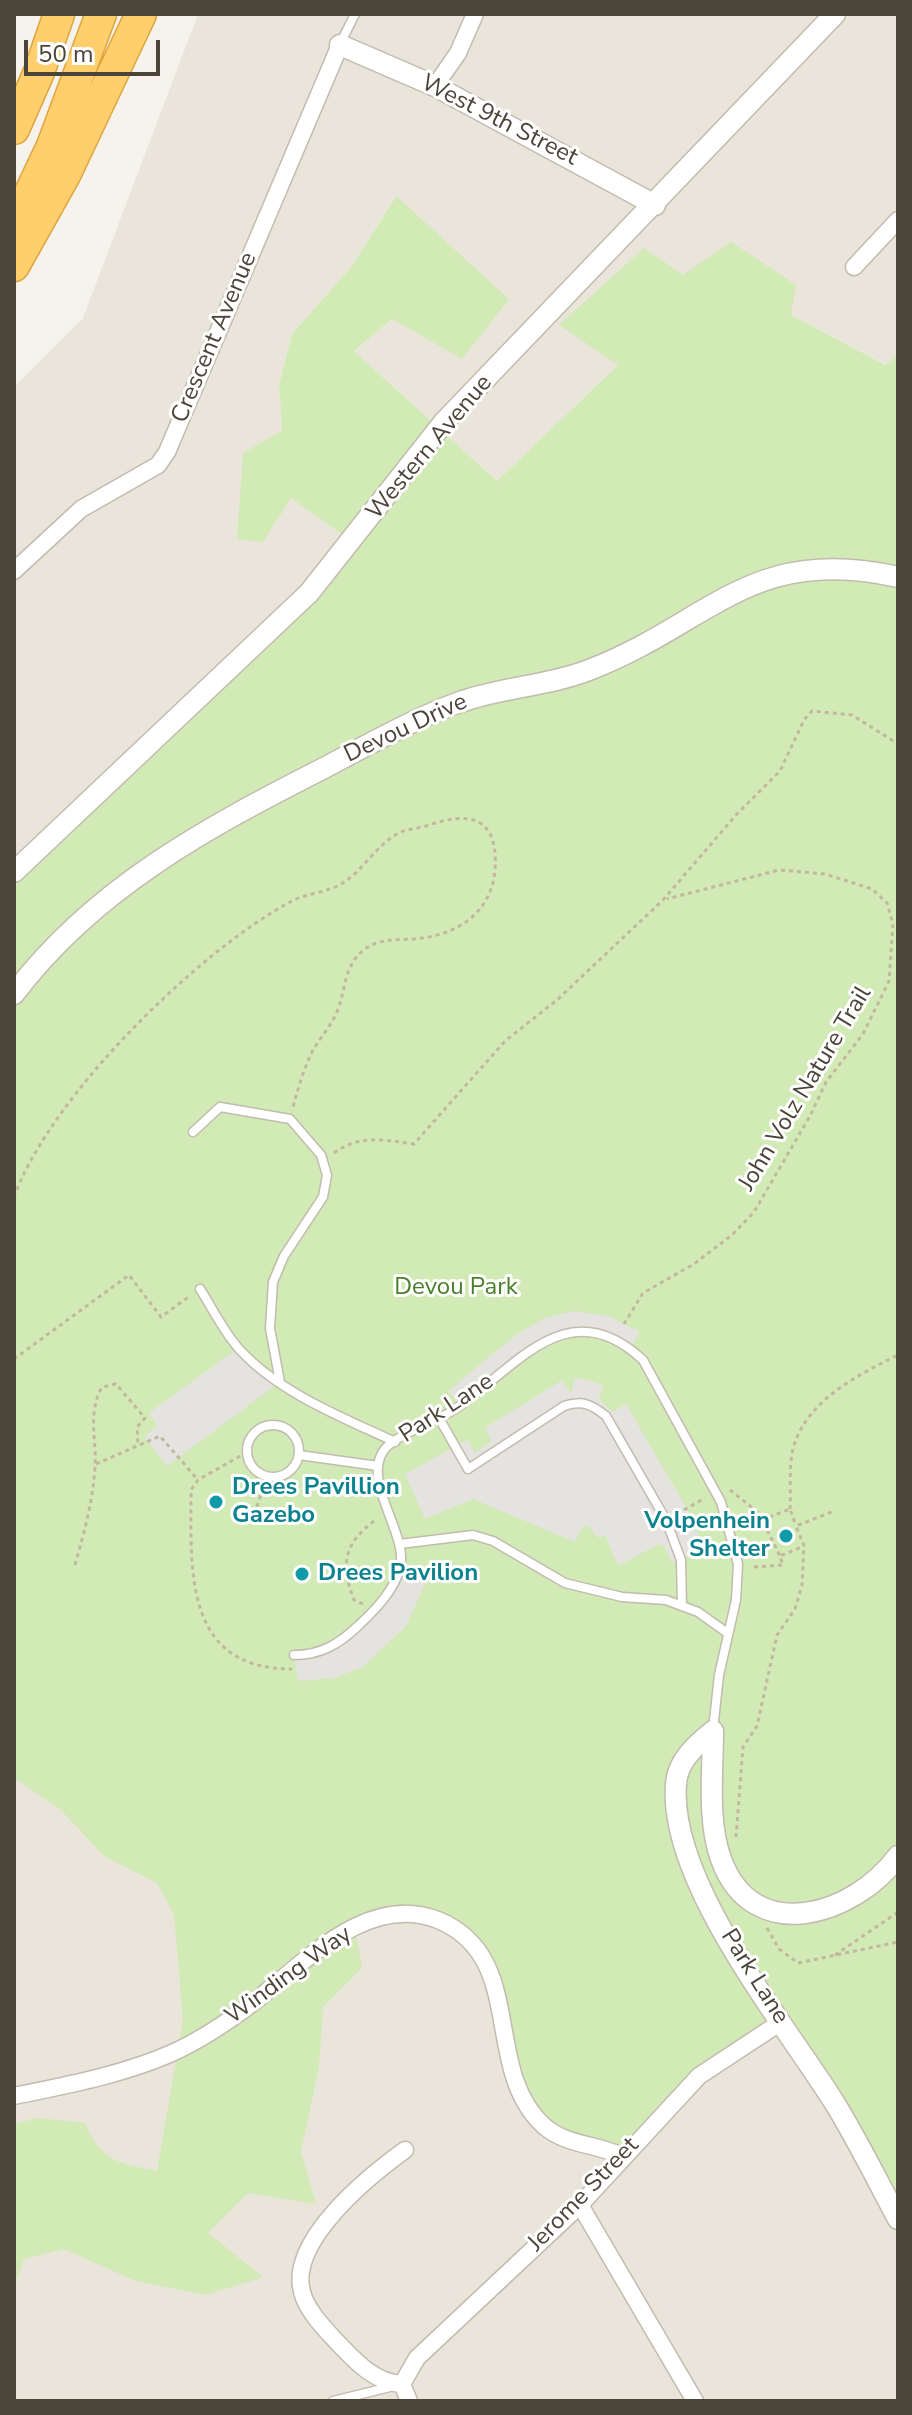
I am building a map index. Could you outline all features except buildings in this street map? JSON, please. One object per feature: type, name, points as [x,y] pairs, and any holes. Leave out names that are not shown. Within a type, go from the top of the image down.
[{"type":"highway","points":[[14,266],[65,175],[130,43],[141,14]]},
{"type":"highway","points":[[14,129],[58,18]]},
{"type":"highway","points":[[14,226],[52,146],[98,23]]},
{"type":"street","points":[[435,86],[458,53],[475,14]]},
{"type":"street","name":"Western Avenue","points":[[14,872],[309,593],[444,422],[835,14]]},
{"type":"street","name":"West 9th Street","points":[[340,45],[435,86],[655,205]]},
{"type":"street","name":"Crescent Avenue","points":[[14,571],[81,509],[158,465],[167,452],[340,45]]},
{"type":"street","points":[[854,267],[898,220]]},
{"type":"street","name":"Devou Drive","points":[[14,994],[59,940],[97,905],[183,843],[421,718],[493,692],[589,670],[759,580],[798,570],[829,568],[898,577]]},
{"type":"street","points":[[713,1731],[715,1832],[720,1856],[726,1871],[753,1901],[789,1914],[832,1909],[871,1885],[898,1856]]},
{"type":"street","name":"Park Lane","points":[[713,1731],[692,1749],[676,1779],[679,1828],[693,1870],[711,1906],[781,2022],[835,2104],[898,2219]]},
{"type":"street","name":"Winding Way","points":[[14,2096],[76,2083],[172,2053],[217,2029],[326,1943],[355,1927],[385,1917],[411,1914],[437,1920],[460,1932],[484,1957],[495,1982],[509,2067],[518,2093],[530,2111],[559,2136],[602,2146],[622,2156]]},
{"type":"street","name":"Jerome Street","points":[[402,2384],[417,2358],[580,2205],[699,2076],[781,2022]]},
{"type":"street","points":[[405,2150],[353,2192],[317,2234],[300,2271],[304,2297],[320,2324],[373,2375],[402,2384],[409,2401]]},
{"type":"street","points":[[580,2205],[695,2401]]},
{"type":"lane","points":[[340,45],[355,14]]},
{"type":"lane","points":[[193,1132],[220,1107],[290,1119],[321,1155],[327,1175],[323,1197],[284,1256],[273,1282],[270,1328],[280,1382]]},
{"type":"lane","points":[[200,1289],[238,1348],[280,1382],[395,1442]]},
{"type":"lane","name":"Park Lane","points":[[400,1544],[386,1509],[378,1466],[384,1450],[439,1418],[552,1336],[572,1330],[601,1333],[630,1348],[655,1380],[728,1521],[739,1581],[726,1632],[713,1731]]},
{"type":"lane","points":[[439,1418],[468,1469],[564,1406],[579,1402],[593,1406],[606,1416],[666,1520],[681,1560],[682,1606]]},
{"type":"lane","points":[[274,1425],[290,1432],[299,1455],[291,1470],[267,1477],[253,1468],[247,1452],[252,1436],[258,1430],[274,1425]]},
{"type":"lane","points":[[299,1455],[378,1466]]},
{"type":"lane","points":[[294,1655],[316,1654],[341,1642],[378,1608],[401,1566],[400,1544],[473,1535],[493,1541],[565,1583],[593,1592],[666,1600],[726,1632]]},
{"type":"lane","points":[[333,2401],[402,2384]]},
{"type":"path","name":"John Volz Nature Trail","points":[[327,1175],[332,1156],[355,1142],[379,1138],[414,1144],[505,1041],[557,1000],[663,900],[736,815],[780,771],[804,720],[812,711],[852,715],[898,744]]},
{"type":"path","points":[[14,1197],[36,1152],[109,1056],[197,968],[293,901],[341,885],[395,835],[449,817],[468,816],[479,822],[494,844],[495,867],[492,888],[481,910],[464,925],[439,934],[378,941],[363,950],[348,969],[336,1013],[313,1051],[290,1119]]},
{"type":"path","name":"John Volz Nature Trail","points":[[624,1324],[643,1293],[694,1264],[732,1235],[754,1212],[810,1116],[826,1082],[871,1021],[889,981],[893,924],[887,903],[872,889],[850,881],[803,870],[779,870],[663,900]]},
{"type":"path","points":[[14,1359],[129,1275],[161,1317],[200,1289]]},
{"type":"path","points":[[735,1850],[743,1747],[757,1726],[777,1635],[795,1609],[802,1585],[804,1546],[790,1509],[792,1453],[805,1422],[841,1386],[868,1368],[898,1355]]},
{"type":"path","points":[[75,1565],[91,1511],[96,1464],[92,1415],[96,1398],[108,1384],[122,1388],[145,1418],[137,1427],[138,1446]]},
{"type":"path","points":[[96,1464],[160,1436],[198,1480]]},
{"type":"path","points":[[247,1452],[198,1480],[191,1490],[191,1577],[212,1635],[223,1650],[239,1658],[279,1669],[295,1669]]},
{"type":"path","points":[[252,1522],[263,1488]]},
{"type":"path","points":[[762,1520],[790,1509]]},
{"type":"path","points":[[796,1526],[834,1511]]},
{"type":"path","points":[[370,1602],[364,1604],[354,1600],[346,1569],[348,1545],[374,1521]]},
{"type":"path","points":[[754,1567],[783,1565],[780,1556],[804,1546]]},
{"type":"path","points":[[735,1750],[743,1747]]},
{"type":"path","points":[[832,1957],[898,1912]]},
{"type":"path","points":[[765,1924],[779,1949],[798,1963],[898,1942]]},
{"type":"shaded area","points":[[198,14],[898,14],[898,354],[887,365],[791,315],[618,365],[497,481],[354,351],[392,319],[395,197],[352,266],[292,334],[279,384],[282,431],[263,542],[291,497],[364,551],[14,888],[14,387],[83,318]]},
{"type":"shaded area","points":[[573,1311],[609,1316],[640,1332],[630,1348],[601,1333],[552,1336],[461,1405],[448,1391],[517,1334],[545,1318]]},
{"type":"shaded area","points":[[238,1348],[280,1382],[167,1466],[144,1436],[158,1426],[149,1413]]},
{"type":"shaded area","points":[[575,1377],[603,1385],[599,1399],[613,1412],[626,1404],[687,1509],[704,1548],[672,1563],[665,1547],[659,1544],[618,1566],[605,1535],[598,1538],[589,1526],[583,1526],[575,1542],[473,1499],[425,1519],[405,1474],[467,1440],[475,1452],[492,1441],[485,1428],[561,1381],[571,1393]]},
{"type":"shaded area","points":[[401,1566],[429,1575],[406,1626],[363,1667],[334,1678],[298,1681],[294,1655],[316,1654],[378,1608]]},
{"type":"shaded area","points":[[14,1704],[326,1943],[411,1914],[699,2076],[781,2022],[898,2219],[898,2401],[14,2401]]},
{"type":"green space","name":"Devou Park","points":[[396,196],[509,299],[462,359],[392,319],[354,351],[497,481],[618,365],[559,325],[644,248],[683,275],[731,242],[796,285],[791,315],[886,365],[898,354],[898,2219],[781,2022],[723,2058],[622,2156],[570,2140],[523,2103],[504,2021],[470,1941],[411,1914],[355,1927],[362,1968],[323,2007],[319,2067],[301,2152],[316,2204],[248,2193],[208,2233],[263,2277],[206,2295],[136,2281],[64,2249],[24,2259],[14,2289],[14,2124],[37,2118],[85,2123],[98,2146],[113,2159],[157,2171],[183,2019],[174,1914],[157,1883],[105,1857],[60,1809],[14,1778],[14,872],[351,541],[291,498],[263,542],[237,539],[243,453],[282,431],[279,384],[292,334],[352,266]]},
{"type":"place","name":"Drees Pavillion Gazebo","points":[[216,1502]]},
{"type":"place","name":"Volpenhein Shelter","points":[[786,1536]]},
{"type":"place","name":"Drees Pavilion","points":[[302,1574]]}]
